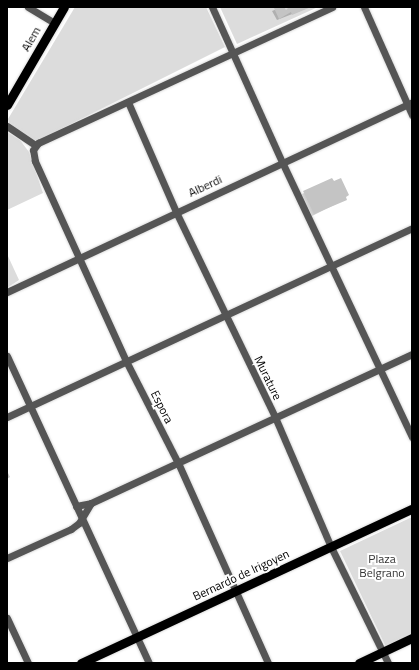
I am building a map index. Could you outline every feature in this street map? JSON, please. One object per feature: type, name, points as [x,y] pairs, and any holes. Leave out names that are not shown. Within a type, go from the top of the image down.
[{"type":"main road","name":"Alem","points":[[7,104],[64,7]]},
{"type":"main road","name":"Bernardo de Irigoyen","points":[[81,663],[412,509]]},
{"type":"main road","points":[[359,663],[412,638]]},
{"type":"street","points":[[28,7],[55,23]]},
{"type":"street","points":[[212,7],[282,162],[412,437]]},
{"type":"street","points":[[7,126],[35,145],[332,7]]},
{"type":"street","points":[[364,7],[409,103],[412,116]]},
{"type":"street","name":"Murature","points":[[128,102],[176,212],[275,417],[331,547],[388,663]]},
{"type":"street","name":"Alberdi","points":[[7,292],[409,103]]},
{"type":"street","name":"Espora","points":[[35,145],[35,161],[126,361],[178,463],[268,663]]},
{"type":"street","points":[[7,417],[412,228]]},
{"type":"street","points":[[76,506],[91,503],[412,354]]},
{"type":"street","points":[[7,356],[150,663]]},
{"type":"street","points":[[7,558],[70,529],[82,518],[91,503]]},
{"type":"street","points":[[70,529],[78,529],[90,535]]},
{"type":"street","points":[[7,618],[28,663]]},
{"type":"green space","points":[[75,7],[206,7],[225,47],[39,140],[32,140],[9,123],[8,119]]},
{"type":"green space","points":[[220,7],[318,7],[237,44]]},
{"type":"green space","points":[[7,132],[20,140],[29,152],[43,193],[7,210]]},
{"type":"green space","points":[[7,254],[19,280],[7,288]]},
{"type":"green space","name":"Plaza Belgrano","points":[[412,517],[412,634],[386,647],[340,551]]},
{"type":"building","points":[[284,7],[286,10],[289,7],[311,7],[292,15],[291,12],[279,19],[274,8]]},
{"type":"building","points":[[332,178],[334,181],[341,178],[349,195],[346,197],[347,200],[314,214],[303,191]]}]
